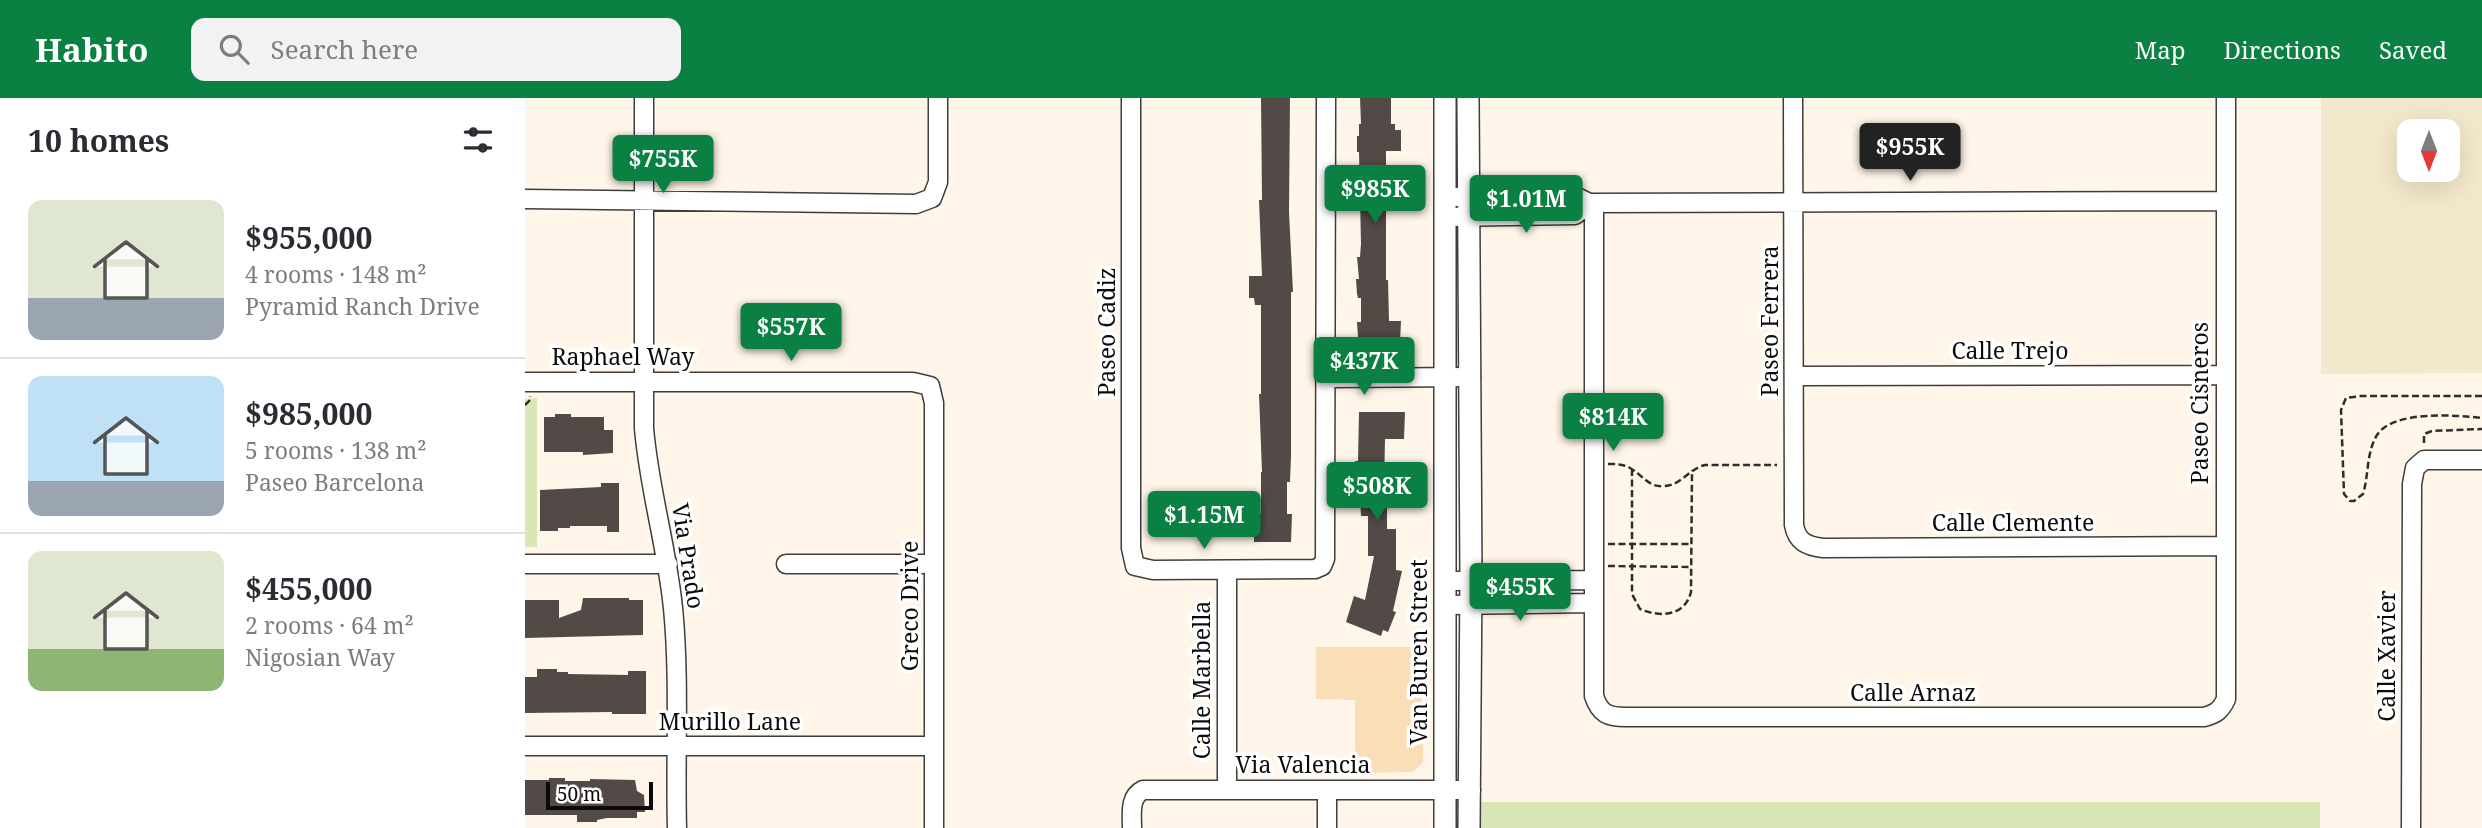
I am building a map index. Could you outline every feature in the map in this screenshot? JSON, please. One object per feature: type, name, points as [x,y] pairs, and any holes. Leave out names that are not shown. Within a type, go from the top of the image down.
[{"type":"street","name":"Via Prado","points":[[644,98],[644,428],[647,463],[668,564],[675,652],[677,828]]},
{"type":"street","points":[[525,199],[916,204],[932,198],[938,182],[938,98]]},
{"type":"street","name":"Paseo Cadiz","points":[[1131,98],[1131,548],[1135,566],[1153,570],[1227,570]]},
{"type":"street","points":[[1227,570],[1304,570],[1322,566],[1326,548],[1326,98]]},
{"type":"street","name":"Van Buren Street","points":[[1445,98],[1445,828]]},
{"type":"street","points":[[1468,98],[1471,377],[1469,828]]},
{"type":"street","name":"Paseo Ferrera","points":[[1793,98],[1794,525],[1796,535],[1802,542]]},
{"type":"street","name":"Paseo Cisneros","points":[[2222,708],[2226,699],[2226,98]]},
{"type":"street","points":[[1445,207],[1575,215],[1592,203],[2226,201]]},
{"type":"street","points":[[1446,605],[1594,603],[1592,203]]},
{"type":"street","name":"Calle Trejo","points":[[1795,376],[2224,375]]},
{"type":"street","points":[[1326,377],[1471,377]]},
{"type":"street","name":"Raphael Way","points":[[527,389],[644,382],[923,382],[930,386]]},
{"type":"street","name":"Greco Drive","points":[[930,386],[934,403],[934,828]]},
{"type":"street","points":[[2424,460],[2482,460]]},
{"type":"street","name":"Calle Xavier","points":[[2411,828],[2412,484],[2415,468],[2424,460]]},
{"type":"street","name":"Calle Clemente","points":[[1802,542],[1810,547],[1823,548],[2225,546]]},
{"type":"street","points":[[525,564],[668,564]]},
{"type":"street","points":[[786,564],[934,564]]},
{"type":"street","name":"Calle Marbella","points":[[1227,570],[1227,790]]},
{"type":"street","points":[[1446,581],[1594,573]]},
{"type":"street","name":"Calle Arnaz","points":[[1594,603],[1594,696],[1602,712],[1611,717],[2204,718],[2215,715],[2222,708]]},
{"type":"street","name":"Murillo Lane","points":[[525,746],[934,746]]},
{"type":"street","name":"Via Valencia","points":[[1132,828],[1133,800],[1136,793],[1143,790],[1471,790]]},
{"type":"street","points":[[1327,790],[1327,828]]},
{"type":"path","points":[[525,405],[530,400],[527,389]]},
{"type":"path","points":[[2482,397],[2346,398],[2341,410],[2344,494],[2350,501],[2363,494],[2367,466],[2381,431],[2417,416],[2482,418]]},
{"type":"path","points":[[2424,460],[2424,434],[2482,429]]},
{"type":"path","points":[[1594,464],[1622,464],[1632,468],[1646,482],[1665,486],[1682,479],[1692,470],[1705,466],[1794,465]]},
{"type":"path","points":[[1632,468],[1632,594],[1640,609],[1662,614],[1676,612],[1689,600],[1692,567],[1692,470]]},
{"type":"path","points":[[1594,544],[1692,544]]},
{"type":"path","points":[[1594,573],[1632,566],[1692,567]]},
{"type":"shaded area","points":[[2321,98],[2482,98],[2482,373],[2321,374]]},
{"type":"green space","points":[[537,398],[537,547],[525,547],[525,399]]},
{"type":"green space","points":[[1478,802],[2320,802],[2320,828],[1478,828]]},
{"type":"sand","points":[[1316,647],[1415,647],[1416,687],[1423,704],[1423,762],[1413,772],[1355,773],[1355,700],[1316,699]]},
{"type":"building","points":[[1261,98],[1290,98],[1289,212],[1293,292],[1291,456],[1290,482],[1287,482],[1287,514],[1292,514],[1291,542],[1254,542],[1254,536],[1248,536],[1248,514],[1261,514],[1261,305],[1255,305],[1254,298],[1249,298],[1249,276],[1262,276],[1259,200],[1262,200]]},
{"type":"building","points":[[1360,98],[1391,98],[1391,124],[1395,124],[1395,130],[1401,130],[1401,151],[1386,151],[1386,280],[1389,321],[1401,321],[1400,343],[1396,343],[1396,349],[1360,350],[1358,337],[1357,322],[1361,322],[1361,298],[1358,298],[1356,279],[1359,279],[1357,257],[1360,257],[1361,244],[1357,152],[1357,136],[1361,124]]},
{"type":"building","points":[[1359,412],[1405,412],[1404,439],[1385,439],[1387,529],[1396,529],[1396,570],[1402,571],[1393,611],[1396,612],[1388,632],[1383,630],[1381,636],[1346,622],[1354,596],[1365,600],[1374,556],[1368,556],[1368,516],[1361,516],[1360,498],[1357,498],[1355,461],[1358,461]]},
{"type":"building","points":[[555,414],[604,417],[604,430],[613,430],[613,453],[583,455],[583,452],[544,452],[544,417],[555,417]]},
{"type":"building","points":[[601,483],[619,483],[619,532],[607,532],[607,526],[570,526],[558,528],[558,531],[540,531],[540,490],[601,487]]},
{"type":"building","points":[[583,598],[643,600],[643,635],[525,638],[525,600],[559,600],[559,618],[581,610]]},
{"type":"building","points":[[537,669],[557,669],[557,672],[568,674],[628,675],[628,671],[646,671],[646,714],[525,713],[525,677],[537,677]]},
{"type":"building","points":[[565,778],[565,781],[635,780],[637,791],[644,795],[645,812],[637,812],[637,818],[607,818],[597,822],[577,822],[577,815],[525,815],[525,780]]}]
